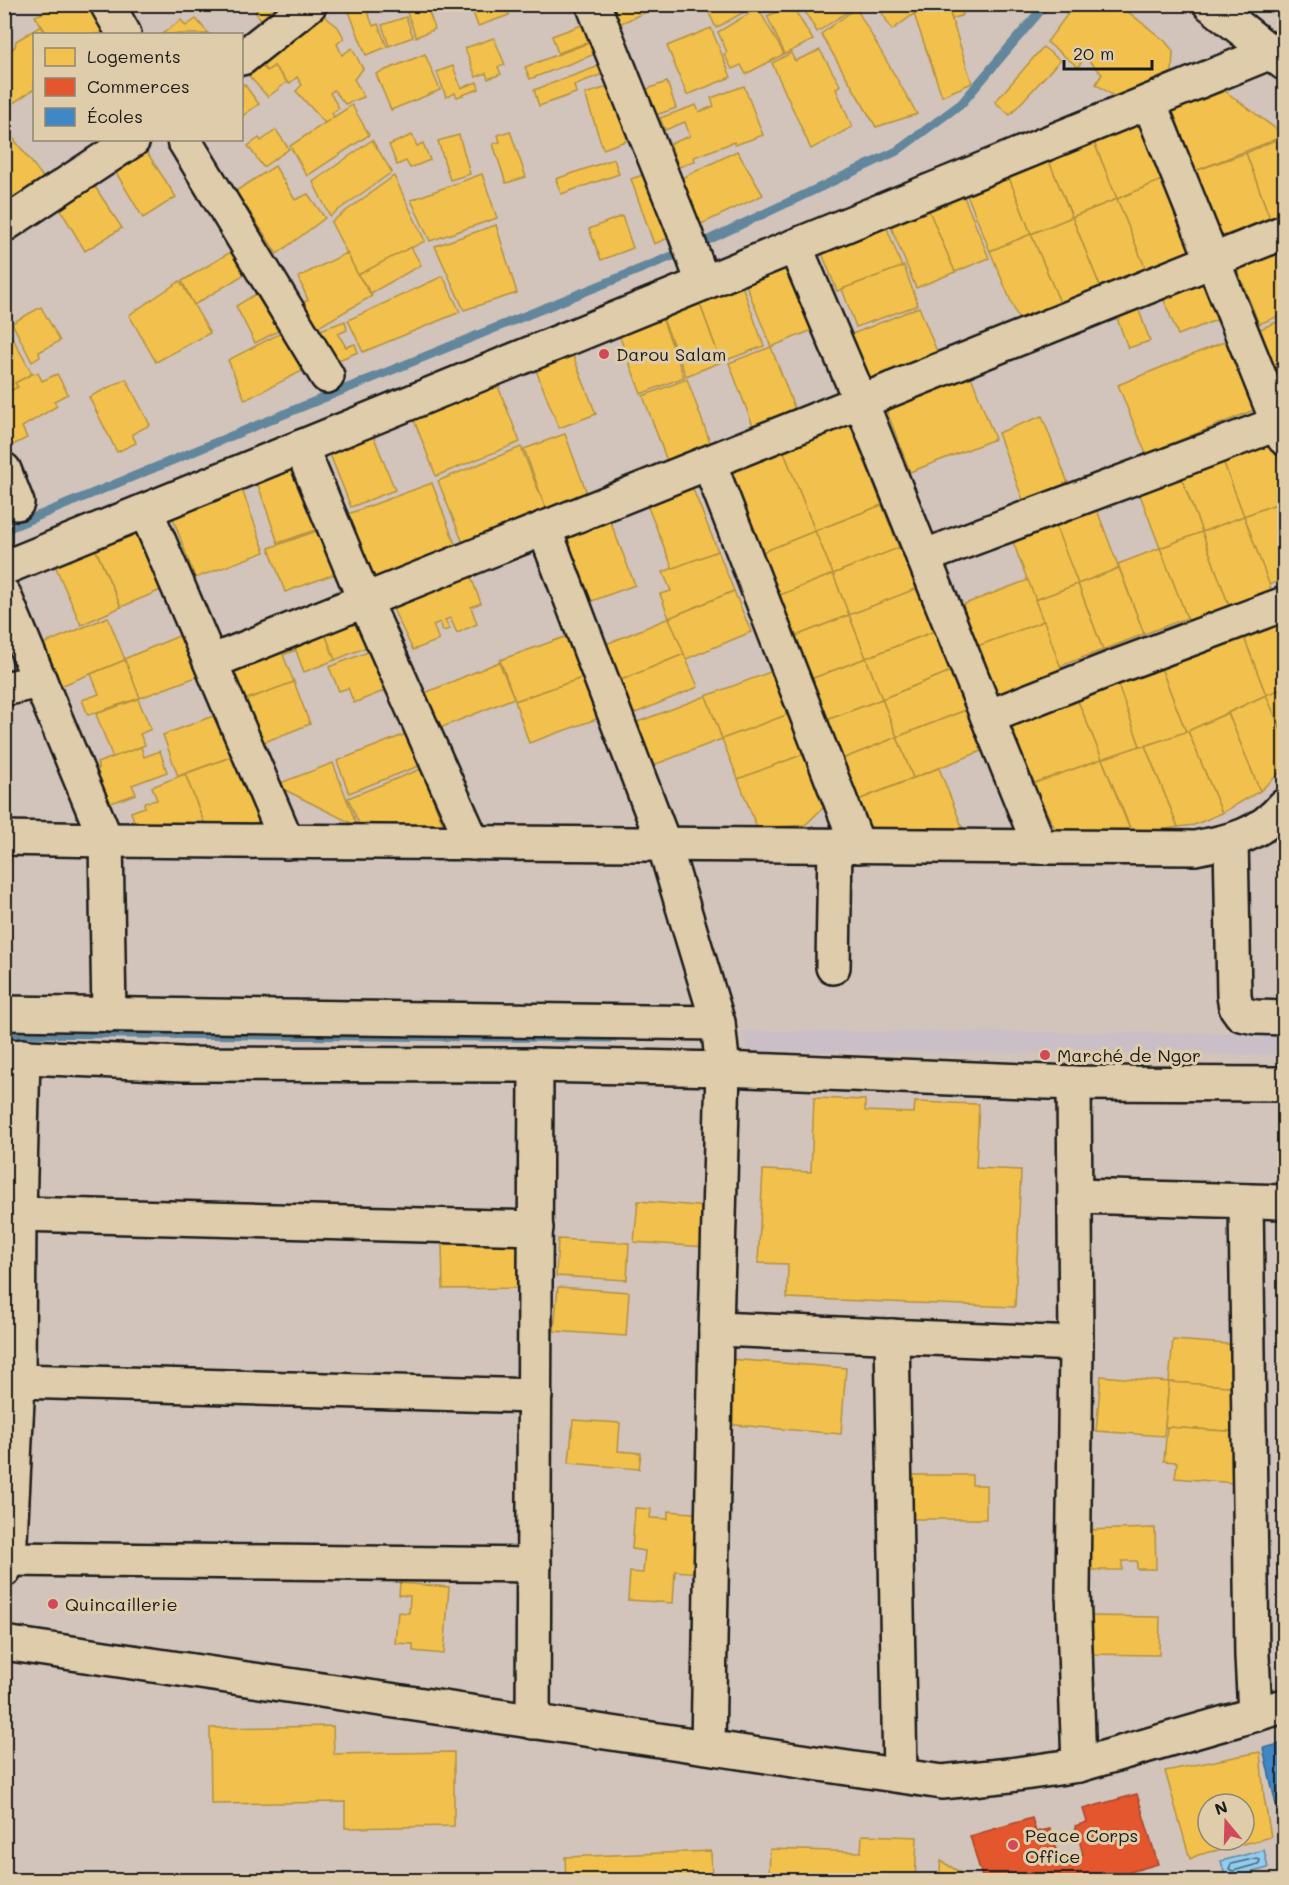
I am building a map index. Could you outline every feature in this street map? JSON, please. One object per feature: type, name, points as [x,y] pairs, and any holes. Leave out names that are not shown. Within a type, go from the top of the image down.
[{"type":"street","points":[[107,4],[123,33]]},
{"type":"street","points":[[243,57],[310,4]]},
{"type":"street","points":[[593,4],[696,262]]},
{"type":"street","points":[[1210,4],[1278,58]]},
{"type":"street","points":[[4,568],[302,447],[696,262],[795,246],[1149,102],[1278,58]]},
{"type":"street","points":[[923,557],[1281,430],[1149,102]]},
{"type":"street","points":[[4,225],[131,141]]},
{"type":"street","points":[[185,141],[327,376]]},
{"type":"street","points":[[211,662],[1284,232]]},
{"type":"street","points":[[795,246],[861,402],[1040,847]]},
{"type":"street","points":[[302,447],[365,601],[473,843]]},
{"type":"street","points":[[709,463],[847,846],[833,967]]},
{"type":"street","points":[[4,471],[17,503]]},
{"type":"street","points":[[146,511],[287,842]]},
{"type":"street","points":[[544,528],[664,844],[718,1023],[723,1069],[708,1746]]},
{"type":"street","points":[[4,595],[106,840],[109,1015]]},
{"type":"street","points":[[988,717],[1284,604]]},
{"type":"street","points":[[4,689],[40,681]]},
{"type":"street","points":[[4,838],[1195,848],[1231,841],[1256,831],[1284,807]]},
{"type":"street","points":[[1231,841],[1236,1007],[1241,1014],[1254,1017],[1284,1018]]},
{"type":"street","points":[[4,1013],[718,1023]]},
{"type":"street","points":[[534,1565],[7,1564],[18,1381],[19,1214],[14,1056],[183,1064],[536,1065],[723,1069],[1074,1083],[1284,1084]]},
{"type":"street","points":[[533,1722],[536,1065]]},
{"type":"street","points":[[1074,1083],[1076,1344],[1073,1591],[1078,1765]]},
{"type":"street","points":[[1076,1196],[1284,1202]]},
{"type":"street","points":[[4,1643],[942,1782],[1078,1765],[1270,1710],[1252,1656],[1246,1201]]},
{"type":"street","points":[[19,1214],[536,1228]]},
{"type":"street","points":[[716,1329],[1076,1344]]},
{"type":"street","points":[[892,1336],[900,1775]]},
{"type":"street","points":[[18,1381],[535,1396]]},
{"type":"shaded area","points":[[742,1031],[1284,1033],[1284,1055],[747,1051]]},
{"type":"water","points":[[1264,1850],[1268,1868],[1226,1879],[1221,1861]]},
{"type":"building: Logements","points":[[73,4],[98,4],[113,33],[46,33],[35,16]]},
{"type":"building: Logements","points":[[262,4],[303,4],[270,30],[255,12]]},
{"type":"building: Logements","points":[[346,4],[365,4],[373,26],[378,24],[387,47],[366,55]]},
{"type":"building: Logements","points":[[404,4],[426,4],[435,29],[416,37]]},
{"type":"building: Logements","points":[[470,4],[506,4],[509,15],[478,26]]},
{"type":"building: Logements","points":[[611,4],[664,4],[619,24]]},
{"type":"building: Logements","points":[[705,4],[758,4],[716,28]]},
{"type":"building: Logements","points":[[780,4],[791,4],[813,40],[785,54],[767,16],[782,10]]},
{"type":"building: Logements","points":[[802,4],[859,4],[817,32]]},
{"type":"building: Logements","points":[[877,4],[934,4],[914,14],[892,30]]},
{"type":"building: Logements","points":[[934,4],[947,4],[972,83],[942,96],[914,14]]},
{"type":"building: Logements","points":[[947,4],[959,4],[963,15],[952,19]]},
{"type":"building: Logements","points":[[1075,4],[1118,4],[1165,41],[1173,51],[1172,72],[1115,97],[1096,84],[1102,74],[1085,57],[1078,67],[1047,42]]},
{"type":"building: Logements","points":[[758,8],[784,54],[746,74],[741,65],[732,69],[724,54],[727,52],[718,32]]},
{"type":"building: Logements","points":[[856,8],[917,114],[876,127],[821,34]]},
{"type":"building: Logements","points":[[323,15],[338,27],[344,38],[337,44],[342,55],[352,48],[363,69],[354,79],[364,97],[345,104],[334,90],[330,93],[339,108],[332,113],[334,117],[325,123],[296,91],[302,85],[297,77],[289,84],[274,66],[267,71],[261,65],[267,61],[269,53],[316,16]]},
{"type":"building: Logements","points":[[406,17],[413,37],[389,46],[382,25]]},
{"type":"building: Logements","points":[[196,19],[208,33],[163,33],[181,20],[186,26]]},
{"type":"building: Logements","points":[[587,23],[594,40],[558,53],[552,36]]},
{"type":"building: Logements","points":[[41,26],[45,33],[33,33],[33,90],[4,109],[4,53],[15,47],[16,41]]},
{"type":"building: Logements","points":[[711,28],[731,77],[687,95],[667,46]]},
{"type":"building: Logements","points":[[4,29],[12,49],[4,53]]},
{"type":"building: Logements","points":[[494,38],[505,65],[498,67],[501,74],[488,79],[486,73],[476,77],[465,48]]},
{"type":"building: Logements","points":[[591,42],[595,54],[530,79],[525,67]]},
{"type":"building: Logements","points":[[1043,47],[1060,60],[1010,115],[995,102]]},
{"type":"building: Logements","points":[[820,50],[840,85],[836,89],[852,127],[811,149],[772,63],[791,53],[795,61]]},
{"type":"building: Logements","points":[[263,54],[267,61],[261,65],[267,71],[274,66],[287,82],[268,97],[249,76],[255,72],[252,63]]},
{"type":"building: Logements","points":[[425,54],[440,90],[391,110],[376,74]]},
{"type":"building: Logements","points":[[602,65],[605,73],[574,85],[576,93],[539,106],[534,90]]},
{"type":"building: Logements","points":[[453,66],[461,88],[477,82],[479,89],[457,97],[455,93],[446,97],[437,72]]},
{"type":"building: Logements","points":[[667,82],[676,108],[653,116],[644,90]]},
{"type":"building: Logements","points":[[243,85],[259,104],[243,115]]},
{"type":"building: Logements","points":[[614,85],[631,139],[603,149],[585,94]]},
{"type":"building: Logements","points":[[744,86],[763,135],[735,145],[734,142],[694,157],[695,161],[679,167],[670,144],[690,136],[685,122],[665,130],[660,118],[696,105],[699,112],[714,106],[711,98]]},
{"type":"building: Logements","points":[[1225,91],[1284,136],[1195,171],[1173,111]]},
{"type":"building: Logements","points":[[352,105],[369,135],[307,176],[290,146]]},
{"type":"building: Logements","points":[[1136,117],[1162,180],[1117,199],[1091,135]]},
{"type":"building: Logements","points":[[4,126],[49,185],[4,212]]},
{"type":"building: Logements","points":[[276,130],[289,149],[263,167],[248,146],[259,138],[261,141]]},
{"type":"building: Logements","points":[[510,131],[526,177],[506,183],[493,144],[500,142],[498,135]]},
{"type":"building: Logements","points":[[412,135],[417,146],[423,143],[430,160],[410,168],[406,161],[397,165],[389,145]]},
{"type":"building: Logements","points":[[459,135],[470,174],[450,180],[438,141]]},
{"type":"building: Logements","points":[[1091,135],[1117,199],[1072,217],[1046,154]]},
{"type":"building: Logements","points":[[1284,136],[1284,213],[1270,219],[1246,153]]},
{"type":"building: Logements","points":[[372,140],[392,172],[330,216],[313,182]]},
{"type":"building: Logements","points":[[140,141],[176,197],[143,218],[109,161]]},
{"type":"building: Logements","points":[[737,151],[763,195],[697,226],[678,180]]},
{"type":"building: Logements","points":[[1246,153],[1270,219],[1220,237],[1195,171]]},
{"type":"building: Logements","points":[[1046,154],[1072,217],[1031,234],[1006,170]]},
{"type":"building: Logements","points":[[614,159],[619,174],[561,194],[556,179]]},
{"type":"building: Logements","points":[[275,166],[295,200],[308,194],[325,218],[277,254],[236,191]]},
{"type":"building: Logements","points":[[1006,170],[1031,234],[990,251],[964,187]]},
{"type":"building: Logements","points":[[654,171],[678,234],[654,244],[631,179]]},
{"type":"building: Logements","points":[[482,174],[497,218],[430,241],[411,200]]},
{"type":"building: Logements","points":[[88,176],[122,228],[85,251],[54,199]]},
{"type":"building: Logements","points":[[394,176],[425,241],[358,275],[331,222]]},
{"type":"building: Logements","points":[[1162,180],[1192,252],[1146,270],[1117,199]]},
{"type":"building: Logements","points":[[962,192],[989,258],[955,272],[927,207]]},
{"type":"building: Logements","points":[[1117,199],[1146,270],[1101,289],[1072,217]]},
{"type":"building: Logements","points":[[927,206],[955,272],[916,288],[889,222]]},
{"type":"building: Logements","points":[[622,216],[633,248],[601,260],[589,229]]},
{"type":"building: Logements","points":[[1072,217],[1101,289],[1061,305],[1031,234]]},
{"type":"building: Logements","points":[[885,223],[902,267],[837,291],[820,248]]},
{"type":"building: Logements","points":[[496,225],[517,293],[464,310],[435,246]]},
{"type":"building: Logements","points":[[1031,234],[1061,305],[1020,323],[990,251]]},
{"type":"building: Logements","points":[[1280,246],[1284,256],[1284,314],[1259,324],[1235,264]]},
{"type":"building: Logements","points":[[239,247],[253,269],[194,305],[182,281]]},
{"type":"building: Logements","points":[[411,247],[421,265],[371,293],[358,275]]},
{"type":"building: Logements","points":[[347,253],[372,296],[315,329],[299,305],[308,300],[298,277]]},
{"type":"building: Logements","points":[[790,262],[817,328],[771,347],[744,280]]},
{"type":"building: Logements","points":[[904,266],[918,305],[856,327],[842,289]]},
{"type":"building: Logements","points":[[443,276],[460,312],[363,352],[348,320]]},
{"type":"building: Logements","points":[[1203,277],[1219,319],[1178,335],[1161,293]]},
{"type":"building: Logements","points":[[740,280],[764,346],[721,362],[697,296]]},
{"type":"building: Logements","points":[[180,281],[210,333],[156,362],[129,315]]},
{"type":"building: Logements","points":[[264,289],[286,327],[255,343],[236,306]]},
{"type":"building: Logements","points":[[698,299],[721,362],[686,376],[661,314]]},
{"type":"building: Logements","points":[[1136,302],[1150,341],[1128,348],[1114,310]]},
{"type":"building: Logements","points":[[41,307],[60,341],[39,352],[40,357],[32,362],[12,323]]},
{"type":"building: Logements","points":[[919,307],[938,354],[869,382],[850,335]]},
{"type":"building: Logements","points":[[662,318],[684,377],[641,394],[619,335]]},
{"type":"building: Logements","points":[[1284,319],[1284,369],[1276,373],[1258,330]]},
{"type":"building: Logements","points":[[345,321],[347,330],[338,334],[346,347],[355,344],[358,352],[326,365],[307,335]]},
{"type":"building: Logements","points":[[291,328],[310,367],[245,400],[228,360]]},
{"type":"building: Logements","points":[[10,333],[32,374],[15,383],[18,387],[4,394],[4,336]]},
{"type":"building: Logements","points":[[1226,341],[1254,410],[1146,454],[1118,385]]},
{"type":"building: Logements","points":[[771,347],[797,415],[755,431],[729,363]]},
{"type":"building: Logements","points":[[570,348],[596,414],[559,428],[533,363]]},
{"type":"building: Logements","points":[[969,371],[995,439],[910,472],[884,404]]},
{"type":"building: Logements","points":[[38,373],[42,381],[57,374],[68,394],[54,401],[57,406],[22,427],[27,438],[5,449],[4,394],[18,387],[15,383]]},
{"type":"building: Logements","points":[[126,379],[150,425],[132,434],[136,443],[117,452],[89,397]]},
{"type":"building: Logements","points":[[687,379],[711,445],[667,461],[643,396]]},
{"type":"building: Logements","points":[[496,381],[520,442],[436,476],[412,415]]},
{"type":"building: Logements","points":[[1042,416],[1068,483],[1023,500],[998,433]]},
{"type":"building: Logements","points":[[848,419],[882,505],[815,531],[781,445]]},
{"type":"building: Logements","points":[[565,434],[589,499],[548,514],[524,449]]},
{"type":"building: Logements","points":[[1269,434],[1284,476],[1284,501],[1244,516],[1220,453]]},
{"type":"building: Logements","points":[[373,435],[395,490],[351,507],[329,452]]},
{"type":"building: Logements","points":[[781,445],[815,531],[753,556],[719,470]]},
{"type":"building: Logements","points":[[521,447],[548,514],[465,548],[438,481]]},
{"type":"building: Logements","points":[[1220,453],[1244,516],[1202,532],[1178,469]]},
{"type":"building: Logements","points":[[296,465],[318,529],[278,543],[256,479]]},
{"type":"building: Logements","points":[[1178,469],[1202,532],[1160,548],[1136,484]]},
{"type":"building: Logements","points":[[690,482],[718,551],[673,569],[645,500]]},
{"type":"building: Logements","points":[[432,483],[457,549],[373,581],[348,514]]},
{"type":"building: Logements","points":[[241,487],[265,552],[195,578],[171,513]]},
{"type":"building: Logements","points":[[1284,501],[1284,579],[1269,585],[1244,516]]},
{"type":"building: Logements","points":[[882,505],[899,548],[833,574],[815,531]]},
{"type":"building: Logements","points":[[1095,505],[1119,568],[1078,584],[1053,522]]},
{"type":"building: Logements","points":[[1244,516],[1271,589],[1229,606],[1202,532]]},
{"type":"building: Logements","points":[[1052,517],[1078,584],[1035,600],[1010,534]]},
{"type":"building: Logements","points":[[609,518],[635,585],[589,602],[563,536]]},
{"type":"building: Logements","points":[[325,528],[340,572],[285,592],[269,548]]},
{"type":"building: Logements","points":[[144,530],[168,587],[121,607],[96,550]]},
{"type":"building: Logements","points":[[815,531],[833,574],[770,599],[753,556]]},
{"type":"building: Logements","points":[[1202,532],[1229,606],[1188,621],[1160,548]]},
{"type":"building: Logements","points":[[93,544],[121,607],[81,625],[53,561]]},
{"type":"building: Logements","points":[[903,546],[920,588],[849,615],[833,574]]},
{"type":"building: Logements","points":[[1160,548],[1187,618],[1144,634],[1118,564]]},
{"type":"building: Logements","points":[[718,551],[734,591],[669,618],[660,594],[671,591],[663,572]]},
{"type":"building: Logements","points":[[1119,568],[1144,634],[1103,650],[1078,584]]},
{"type":"building: Logements","points":[[469,572],[481,603],[471,607],[477,624],[457,633],[450,618],[445,620],[450,629],[443,631],[440,622],[433,625],[439,640],[413,650],[391,605]]},
{"type":"building: Logements","points":[[833,574],[849,615],[786,640],[770,599]]},
{"type":"building: Logements","points":[[1028,580],[1044,621],[978,646],[962,605]]},
{"type":"building: Logements","points":[[1078,584],[1103,650],[1060,666],[1035,600]]},
{"type":"building: Logements","points":[[923,586],[940,629],[866,658],[849,615]]},
{"type":"building: Logements","points":[[734,591],[751,632],[686,659],[669,618]]},
{"type":"building: Logements","points":[[360,608],[374,644],[335,660],[321,623]]},
{"type":"building: Logements","points":[[1284,613],[1284,688],[1266,695],[1240,627]]},
{"type":"building: Logements","points":[[849,615],[866,658],[803,682],[786,640]]},
{"type":"building: Logements","points":[[108,617],[125,660],[58,687],[41,645]]},
{"type":"building: Logements","points":[[669,618],[684,654],[619,681],[604,645]]},
{"type":"building: Logements","points":[[1044,621],[1062,671],[997,696],[978,646]]},
{"type":"building: Logements","points":[[321,623],[335,660],[304,672],[290,635]]},
{"type":"building: Logements","points":[[1240,627],[1266,695],[1186,732],[1157,658]]},
{"type":"building: Logements","points":[[940,629],[956,669],[882,699],[866,658]]},
{"type":"building: Logements","points":[[186,633],[204,674],[140,698],[124,659]]},
{"type":"building: Logements","points":[[576,633],[591,675],[515,701],[500,660]]},
{"type":"building: Logements","points":[[290,635],[296,650],[283,655],[294,682],[245,700],[229,659]]},
{"type":"building: Logements","points":[[376,649],[391,688],[354,703],[348,688],[339,691],[329,667]]},
{"type":"building: Logements","points":[[684,654],[698,687],[633,714],[619,681]]},
{"type":"building: Logements","points":[[866,658],[882,699],[819,723],[803,682]]},
{"type":"building: Logements","points":[[1157,658],[1186,732],[1140,746],[1114,674]]},
{"type":"building: Logements","points":[[125,660],[140,698],[88,715],[82,700],[99,694],[91,674]]},
{"type":"building: Logements","points":[[499,662],[514,698],[440,728],[425,693]]},
{"type":"building: Logements","points":[[956,669],[971,708],[897,737],[882,699]]},
{"type":"building: Logements","points":[[773,671],[789,714],[722,739],[706,696]]},
{"type":"building: Logements","points":[[1114,674],[1140,746],[1102,759],[1075,694]]},
{"type":"building: Logements","points":[[591,675],[605,716],[529,743],[515,701]]},
{"type":"building: Logements","points":[[294,682],[310,724],[262,743],[245,700]]},
{"type":"building: Logements","points":[[1284,688],[1284,737],[1266,695]]},
{"type":"building: Logements","points":[[1075,694],[1102,759],[1032,784],[1008,721]]},
{"type":"building: Logements","points":[[1266,695],[1284,737],[1284,769],[1260,791],[1228,713]]},
{"type":"building: Logements","points":[[706,696],[722,739],[651,766],[635,723]]},
{"type":"building: Logements","points":[[138,699],[151,729],[140,734],[145,745],[113,758],[96,714]]},
{"type":"building: Logements","points":[[882,699],[897,737],[835,762],[819,723]]},
{"type":"building: Logements","points":[[971,708],[987,749],[913,778],[897,737]]},
{"type":"building: Logements","points":[[221,713],[236,755],[178,776],[163,735]]},
{"type":"building: Logements","points":[[1228,713],[1260,791],[1222,813],[1188,731]]},
{"type":"building: Logements","points":[[789,714],[804,754],[738,779],[722,739]]},
{"type":"building: Logements","points":[[1188,731],[1222,813],[1194,825],[1178,827],[1145,746]]},
{"type":"building: Logements","points":[[411,732],[424,764],[349,793],[337,761]]},
{"type":"building: Logements","points":[[897,737],[913,778],[851,803],[835,762]]},
{"type":"building: Logements","points":[[1145,746],[1178,827],[1133,835],[1102,759]]},
{"type":"building: Logements","points":[[141,747],[144,757],[160,751],[167,772],[132,785],[136,794],[103,806],[94,770],[99,769],[97,763]]},
{"type":"building: Logements","points":[[804,754],[824,807],[805,825],[757,828],[738,779]]},
{"type":"building: Logements","points":[[236,755],[262,823],[239,831],[205,825],[185,774]]},
{"type":"building: Logements","points":[[1102,759],[1132,835],[1059,836],[1032,784]]},
{"type":"building: Logements","points":[[333,763],[357,826],[275,785]]},
{"type":"building: Logements","points":[[939,768],[963,829],[895,833],[861,830],[851,803]]},
{"type":"building: Logements","points":[[421,769],[443,825],[362,831],[348,798]]},
{"type":"building: Logements","points":[[185,774],[205,825],[137,830],[131,812],[145,807],[144,803],[157,800],[152,787]]},
{"type":"building: Logements","points":[[814,1098],[865,1100],[865,1111],[914,1113],[915,1102],[979,1104],[976,1168],[1021,1170],[1015,1307],[787,1298],[788,1264],[758,1263],[763,1170],[811,1172]]},
{"type":"building: Logements","points":[[638,1201],[709,1207],[706,1247],[634,1242]]},
{"type":"building: Logements","points":[[558,1239],[629,1243],[627,1280],[556,1276]]},
{"type":"building: Logements","points":[[517,1241],[517,1288],[443,1289],[442,1243]]},
{"type":"building: Logements","points":[[558,1287],[629,1292],[626,1336],[554,1331]]},
{"type":"building: Logements","points":[[1173,1340],[1241,1345],[1237,1387],[1169,1382]]},
{"type":"building: Logements","points":[[729,1359],[846,1368],[841,1434],[724,1424]]},
{"type":"building: Logements","points":[[1101,1376],[1169,1382],[1164,1436],[1096,1431]]},
{"type":"building: Logements","points":[[1169,1382],[1243,1387],[1239,1432],[1165,1427]]},
{"type":"building: Logements","points":[[573,1420],[620,1423],[618,1451],[641,1453],[639,1469],[569,1463]]},
{"type":"building: Logements","points":[[1167,1427],[1239,1432],[1235,1483],[1175,1478],[1177,1462],[1164,1461]]},
{"type":"building: Logements","points":[[912,1475],[972,1475],[972,1485],[986,1485],[986,1519],[912,1519]]},
{"type":"building: Logements","points":[[635,1508],[651,1509],[650,1518],[668,1519],[668,1511],[704,1514],[699,1573],[675,1571],[673,1603],[628,1600],[630,1572],[643,1573],[645,1551],[632,1549]]},
{"type":"building: Logements","points":[[1155,1528],[1156,1569],[1137,1569],[1137,1561],[1122,1561],[1122,1570],[1085,1570],[1084,1530]]},
{"type":"building: Logements","points":[[400,1583],[449,1587],[444,1654],[413,1651],[413,1644],[395,1643],[398,1612],[409,1613],[410,1596],[399,1595]]},
{"type":"building: Logements","points":[[1086,1616],[1160,1617],[1159,1655],[1086,1654]]},
{"type":"building: Logements","points":[[333,1726],[334,1754],[454,1752],[454,1826],[345,1828],[345,1802],[211,1804],[210,1728]]},
{"type":"building: Logements","points":[[1260,1752],[1264,1797],[1271,1837],[1256,1841],[1256,1792],[1196,1792],[1196,1852],[1210,1852],[1190,1859],[1165,1771]]},
{"type":"building: Logements","points":[[862,1835],[917,1837],[915,1880],[769,1880],[770,1849],[861,1852]]},
{"type":"building: Logements","points":[[711,1851],[712,1880],[566,1880],[565,1857]]},
{"type":"building: Logements","points":[[941,1861],[961,1873],[960,1880],[939,1880]]},
{"type":"building: Commerces","name":"Peace Corps Office","points":[[1137,1794],[1158,1864],[1102,1880],[983,1880],[970,1836],[1032,1818],[1036,1832],[1050,1829],[1059,1860],[1083,1854],[1075,1826],[1087,1822],[1083,1809]]},
{"type":"building: Écoles","points":[[1284,1743],[1284,1840],[1263,1748]]},
{"type":"waterway","points":[[4,530],[687,250],[897,151],[962,103],[1046,4]]},
{"type":"waterway","points":[[4,1033],[614,1038]]},
{"type":"place","name":"Darou Salam","points":[[604,354]]},
{"type":"place","name":"Marché de Ngor","points":[[1045,1055]]},
{"type":"place","name":"Quincaillerie","points":[[53,1604]]},
{"type":"place","name":"Peace Corps Office","points":[[1013,1845]]}]
